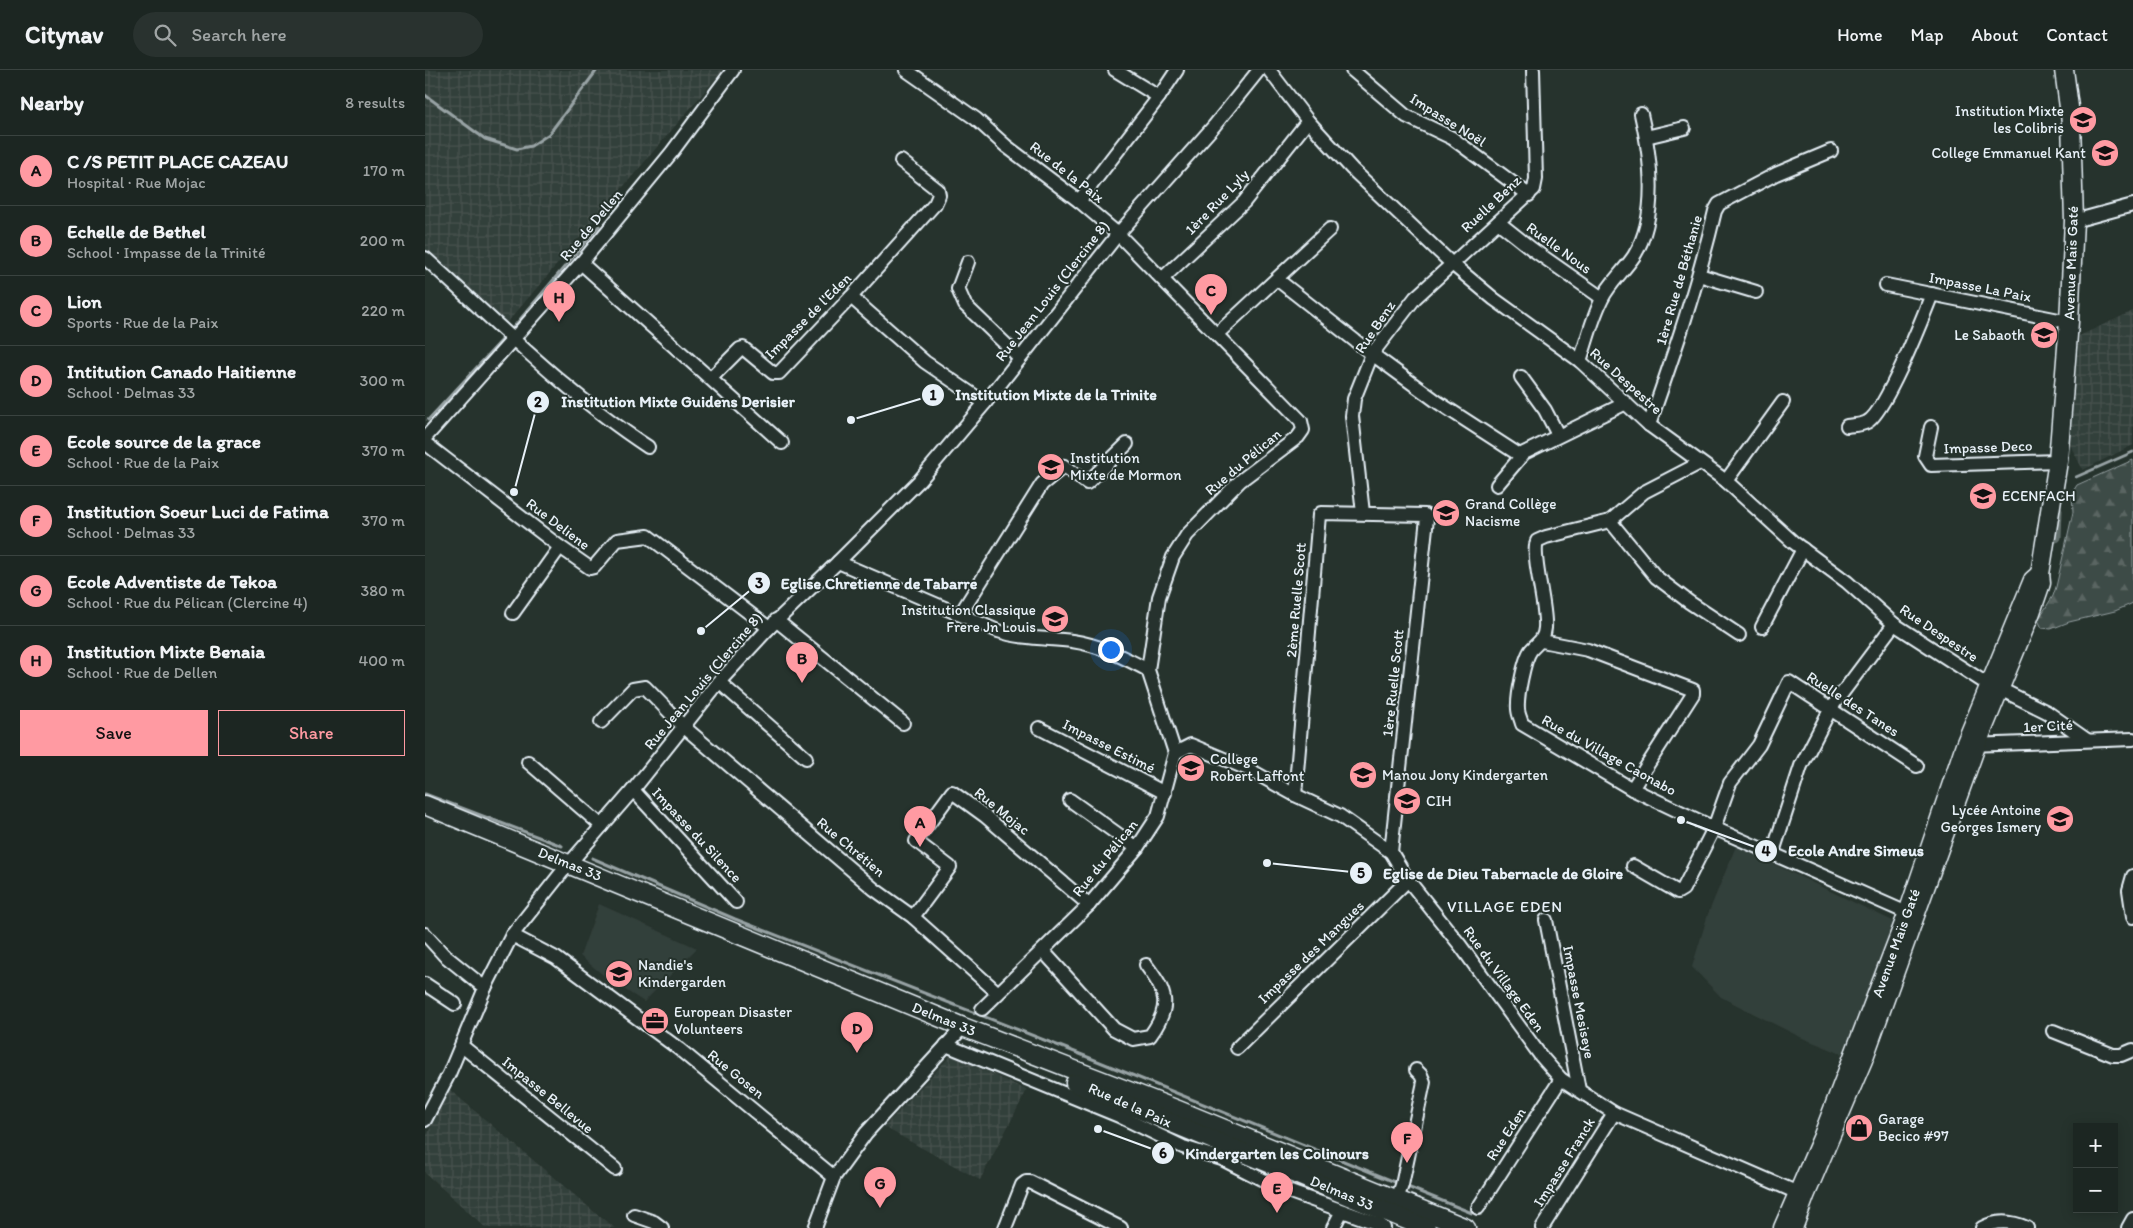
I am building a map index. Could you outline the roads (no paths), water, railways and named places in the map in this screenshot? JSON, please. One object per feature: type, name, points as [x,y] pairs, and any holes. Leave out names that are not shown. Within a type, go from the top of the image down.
[{"type":"main road","name":"Avenue Maïs Gaté","points":[[1783,1228],[1848,1098],[1971,746],[1994,687],[2031,612],[2041,583],[2040,574],[2058,461],[2069,322],[2074,221],[2071,122],[2064,70]]},
{"type":"main road","name":"Delmas 33","points":[[425,805],[800,973],[1169,1121],[1426,1228]]},
{"type":"main road","name":"Delmas 33","points":[[425,816],[565,868]]},
{"type":"main road","name":"Delmas 33","points":[[955,1036],[1178,1110],[1466,1228]]},
{"type":"main road","name":"Avenue Maïs Gaté","points":[[1793,1228],[1801,1194]]},
{"type":"street","name":"Rue de Dellen","points":[[425,438],[581,263],[672,152],[733,70]]},
{"type":"street","name":"Rue de la Paix","points":[[906,70],[976,119],[1005,146],[1079,201],[1118,234],[1301,421]]},
{"type":"street","points":[[1115,70],[1159,97]]},
{"type":"street","points":[[1079,201],[1159,97],[1177,70]]},
{"type":"street","name":"Rue Jean Louis (Clercine 8)","points":[[425,1120],[461,1046],[485,988],[512,936],[565,868],[633,790],[719,682],[772,624],[838,562],[919,480],[985,403],[1118,234],[1214,126],[1259,70]]},
{"type":"street","name":"Rue Despestre","points":[[1269,70],[1309,121],[1352,169],[1451,263],[1494,299],[1580,361],[1649,425],[1726,481],[1803,549],[1847,582],[1894,624],[1994,687],[2047,712],[2087,740]]},
{"type":"street","name":"Impasse Noël","points":[[1352,70],[1406,116],[1452,138],[1529,195]]},
{"type":"street","name":"Ruelle Benz","points":[[1451,263],[1529,195],[1535,185],[1533,70]]},
{"type":"street","points":[[1580,361],[1602,298],[1634,255],[1647,224],[1650,177],[1646,137],[1641,114]]},
{"type":"street","name":"1ère Rue Lyly","points":[[1163,278],[1244,202],[1309,121]]},
{"type":"street","points":[[1646,137],[1684,128]]},
{"type":"street","name":"1ère Rue de Béthanie","points":[[1649,425],[1699,275],[1715,211],[1719,204],[1776,174],[1831,151]]},
{"type":"street","name":"Impasse de l'Eden","points":[[711,378],[743,348],[773,373],[779,373],[935,204],[939,195],[938,190],[901,161]]},
{"type":"street","points":[[2074,221],[2133,205]]},
{"type":"street","name":"Ruelle Nous","points":[[1498,222],[1531,249],[1602,298]]},
{"type":"street","points":[[1217,334],[1278,280],[1330,229]]},
{"type":"street","points":[[425,258],[513,338],[614,424],[648,447]]},
{"type":"street","points":[[968,262],[958,289],[961,298],[965,305],[1020,358]]},
{"type":"street","points":[[581,263],[782,442]]},
{"type":"street","name":"Rue Benz","points":[[1363,513],[1352,416],[1354,399],[1372,354],[1415,298],[1451,263]]},
{"type":"street","points":[[1699,275],[1755,292]]},
{"type":"street","points":[[1278,280],[1372,354],[1439,403],[1521,456]]},
{"type":"street","name":"Impasse La Paix","points":[[1886,285],[2069,322]]},
{"type":"street","points":[[1847,426],[1867,422],[1878,409],[1909,351],[1933,294]]},
{"type":"street","points":[[851,297],[925,362],[985,403]]},
{"type":"street","points":[[1521,377],[1545,410],[1558,435]]},
{"type":"street","points":[[1726,481],[1783,402]]},
{"type":"street","points":[[1497,485],[1521,456],[1558,435],[1626,403]]},
{"type":"street","name":"Rue du Pélican","points":[[982,1009],[1089,905],[1137,848],[1158,816],[1175,753],[1148,670],[1159,597],[1173,558],[1187,535],[1240,481],[1298,437],[1303,430],[1301,421]]},
{"type":"street","name":"Impasse Deco","points":[[1931,427],[1925,456],[1931,465],[2058,461]]},
{"type":"street","name":"Rue Deliene","points":[[425,443],[560,547],[593,568],[617,540],[648,536],[772,624]]},
{"type":"street","points":[[961,614],[1042,484],[1064,466],[1087,483],[1127,444]]},
{"type":"street","points":[[1632,789],[1693,694],[1693,689],[1588,650],[1542,641],[1545,628],[1535,548],[1537,541],[1546,537],[1610,521],[1644,492],[1700,463]]},
{"type":"street","name":"2ème Ruelle Scott","points":[[1295,795],[1319,515],[1363,513],[1426,516]]},
{"type":"street","name":"1ère Ruelle Scott","points":[[1391,852],[1426,516]]},
{"type":"street","points":[[1610,521],[1656,577],[1689,602],[1739,635]]},
{"type":"street","points":[[513,613],[560,547]]},
{"type":"street","points":[[1763,628],[1803,549]]},
{"type":"street","points":[[838,562],[1013,636],[1073,641],[1114,652],[1148,670]]},
{"type":"street","points":[[772,624],[903,723]]},
{"type":"street","points":[[1773,852],[1801,766],[1831,708],[1894,624]]},
{"type":"street","name":"Rue du Village Caonabo","points":[[1542,641],[1532,649],[1525,661],[1518,709],[1522,724],[1632,789],[1714,828],[1773,852],[1912,915]]},
{"type":"street","points":[[719,682],[806,758]]},
{"type":"street","name":"Ruelle des Tanes","points":[[1633,866],[1681,892],[1714,828],[1731,783],[1759,745],[1789,682],[1917,766]]},
{"type":"street","name":"Rue Chrétien","points":[[601,722],[633,688],[645,687],[683,726],[874,889],[913,917],[999,993]]},
{"type":"street","name":"Impasse Estimé","points":[[1039,728],[1165,793]]},
{"type":"street","name":"1er Cité","points":[[1971,746],[2133,739]]},
{"type":"street","name":"Rue du Village Eden","points":[[1175,753],[1191,745],[1250,770],[1295,795],[1340,816],[1391,852],[1408,880],[1460,945],[1540,1055],[1561,1079],[1614,1113],[1801,1194]]},
{"type":"street","points":[[528,762],[602,826]]},
{"type":"street","name":"Impasse du Silence","points":[[633,790],[736,902]]},
{"type":"street","name":"Rue Mojac","points":[[913,917],[950,868],[916,841],[952,792],[985,816],[1089,905]]},
{"type":"street","points":[[1070,800],[1137,848]]},
{"type":"street","points":[[2133,876],[2129,890],[2133,917]]},
{"type":"street","name":"Impasse des Mangues","points":[[1237,1048],[1408,880]]},
{"type":"street","name":"Impasse Mesiseye","points":[[1546,920],[1579,1090]]},
{"type":"street","points":[[425,934],[444,955],[485,988]]},
{"type":"street","name":"Rue Gosen","points":[[512,936],[556,958],[679,1049],[834,1177]]},
{"type":"street","points":[[1043,951],[1114,1029],[1133,1039],[1150,1036],[1160,1022],[1166,1002],[1161,985],[1146,965]]},
{"type":"street","points":[[425,984],[455,1004]]},
{"type":"street","points":[[2053,1031],[2113,1055],[2121,1055],[2133,1050]]},
{"type":"street","points":[[815,1228],[834,1177],[866,1133],[955,1036]]},
{"type":"street","name":"Rue de la Paix","points":[[955,1036],[1183,1147],[1222,1159],[1279,1188],[1379,1224],[1384,1228]]},
{"type":"street","name":"Impasse Bellevue","points":[[461,1046],[615,1169]]},
{"type":"street","points":[[1397,1199],[1402,1185],[1424,1082],[1416,1070]]},
{"type":"street","name":"Rue Eden","points":[[1478,1208],[1561,1079]]},
{"type":"street","name":"Impasse Franck","points":[[1542,1228],[1614,1113]]},
{"type":"street","points":[[1005,1228],[1022,1185],[1026,1182],[1031,1182],[1121,1228]]},
{"type":"street","points":[[1333,1228],[1342,1211]]},
{"type":"street","points":[[634,1215],[654,1222],[662,1228]]},
{"type":"street","points":[[2128,1228],[2133,1219]]},
{"type":"street","points":[[1982,1228],[1997,1222],[2019,1226]]},
{"type":"waterway","points":[[425,95],[485,139],[517,149],[531,146],[549,134],[597,70]]},
{"type":"waterway","points":[[512,329],[599,226]]},
{"type":"waterway","points":[[428,420],[503,339]]},
{"type":"waterway","points":[[2076,477],[2133,452]]},
{"type":"waterway","points":[[2056,537],[2057,510]]},
{"type":"waterway","points":[[425,794],[562,846]]},
{"type":"waterway","points":[[592,858],[735,919],[1090,1058],[1400,1184]]},
{"type":"waterway","points":[[1405,1186],[1472,1213]]},
{"type":"place","name":"Institution Mixte les Colibris","points":[[2083,120]]},
{"type":"place","name":"College Emmanuel Kant","points":[[2105,153]]},
{"type":"place","name":"Lion","points":[[1211,315]]},
{"type":"place","name":"Institution Mixte Benaia","points":[[559,322]]},
{"type":"place","name":"Le Sabaoth","points":[[2044,335]]},
{"type":"place","name":"Institution Mixte de la Trinite","points":[[851,420]]},
{"type":"place","name":"Institution Mixte de Mormon","points":[[1051,467]]},
{"type":"place","name":"Institution Mixte Guidens Derisier","points":[[514,492]]},
{"type":"place","name":"ECENFACH","points":[[1983,496]]},
{"type":"place","name":"Grand Collège Nacisme","points":[[1446,513]]},
{"type":"place","name":"Institution Classique Frere Jn Louis","points":[[1055,619]]},
{"type":"place","name":"Eglise Chretienne de Tabarre","points":[[701,631]]},
{"type":"place","name":"Echelle de Bethel","points":[[802,683]]},
{"type":"place","name":"College Robert Laffont","points":[[1191,768]]},
{"type":"place","name":"Manou Jony Kindergarten","points":[[1363,775]]},
{"type":"place","name":"CIH","points":[[1407,801]]},
{"type":"place","name":"Lycée Antoine Georges Ismery","points":[[2060,819]]},
{"type":"place","name":"Ecole Andre Simeus","points":[[1681,820]]},
{"type":"place","name":"C /S PETIT PLACE CAZEAU","points":[[920,847]]},
{"type":"place","name":"Eglise de Dieu Tabernacle de Gloire","points":[[1267,863]]},
{"type":"place","name":"Nandie's Kindergarden","points":[[619,974]]},
{"type":"place","name":"European Disaster Volunteers","points":[[655,1021]]},
{"type":"place","name":"Intitution Canado Haitienne","points":[[857,1053]]},
{"type":"place","name":"Garage Becico #97","points":[[1859,1128]]},
{"type":"place","name":"Kindergarten les Colinours","points":[[1098,1129]]},
{"type":"place","name":"Institution Soeur Luci de Fatima","points":[[1407,1163]]},
{"type":"place","name":"Ecole Adventiste de Tekoa","points":[[880,1208]]},
{"type":"place","name":"Ecole source de la grace","points":[[1277,1213]]},
{"type":"district","name":"VILLAGE EDEN","points":[[1505,906]]}]
